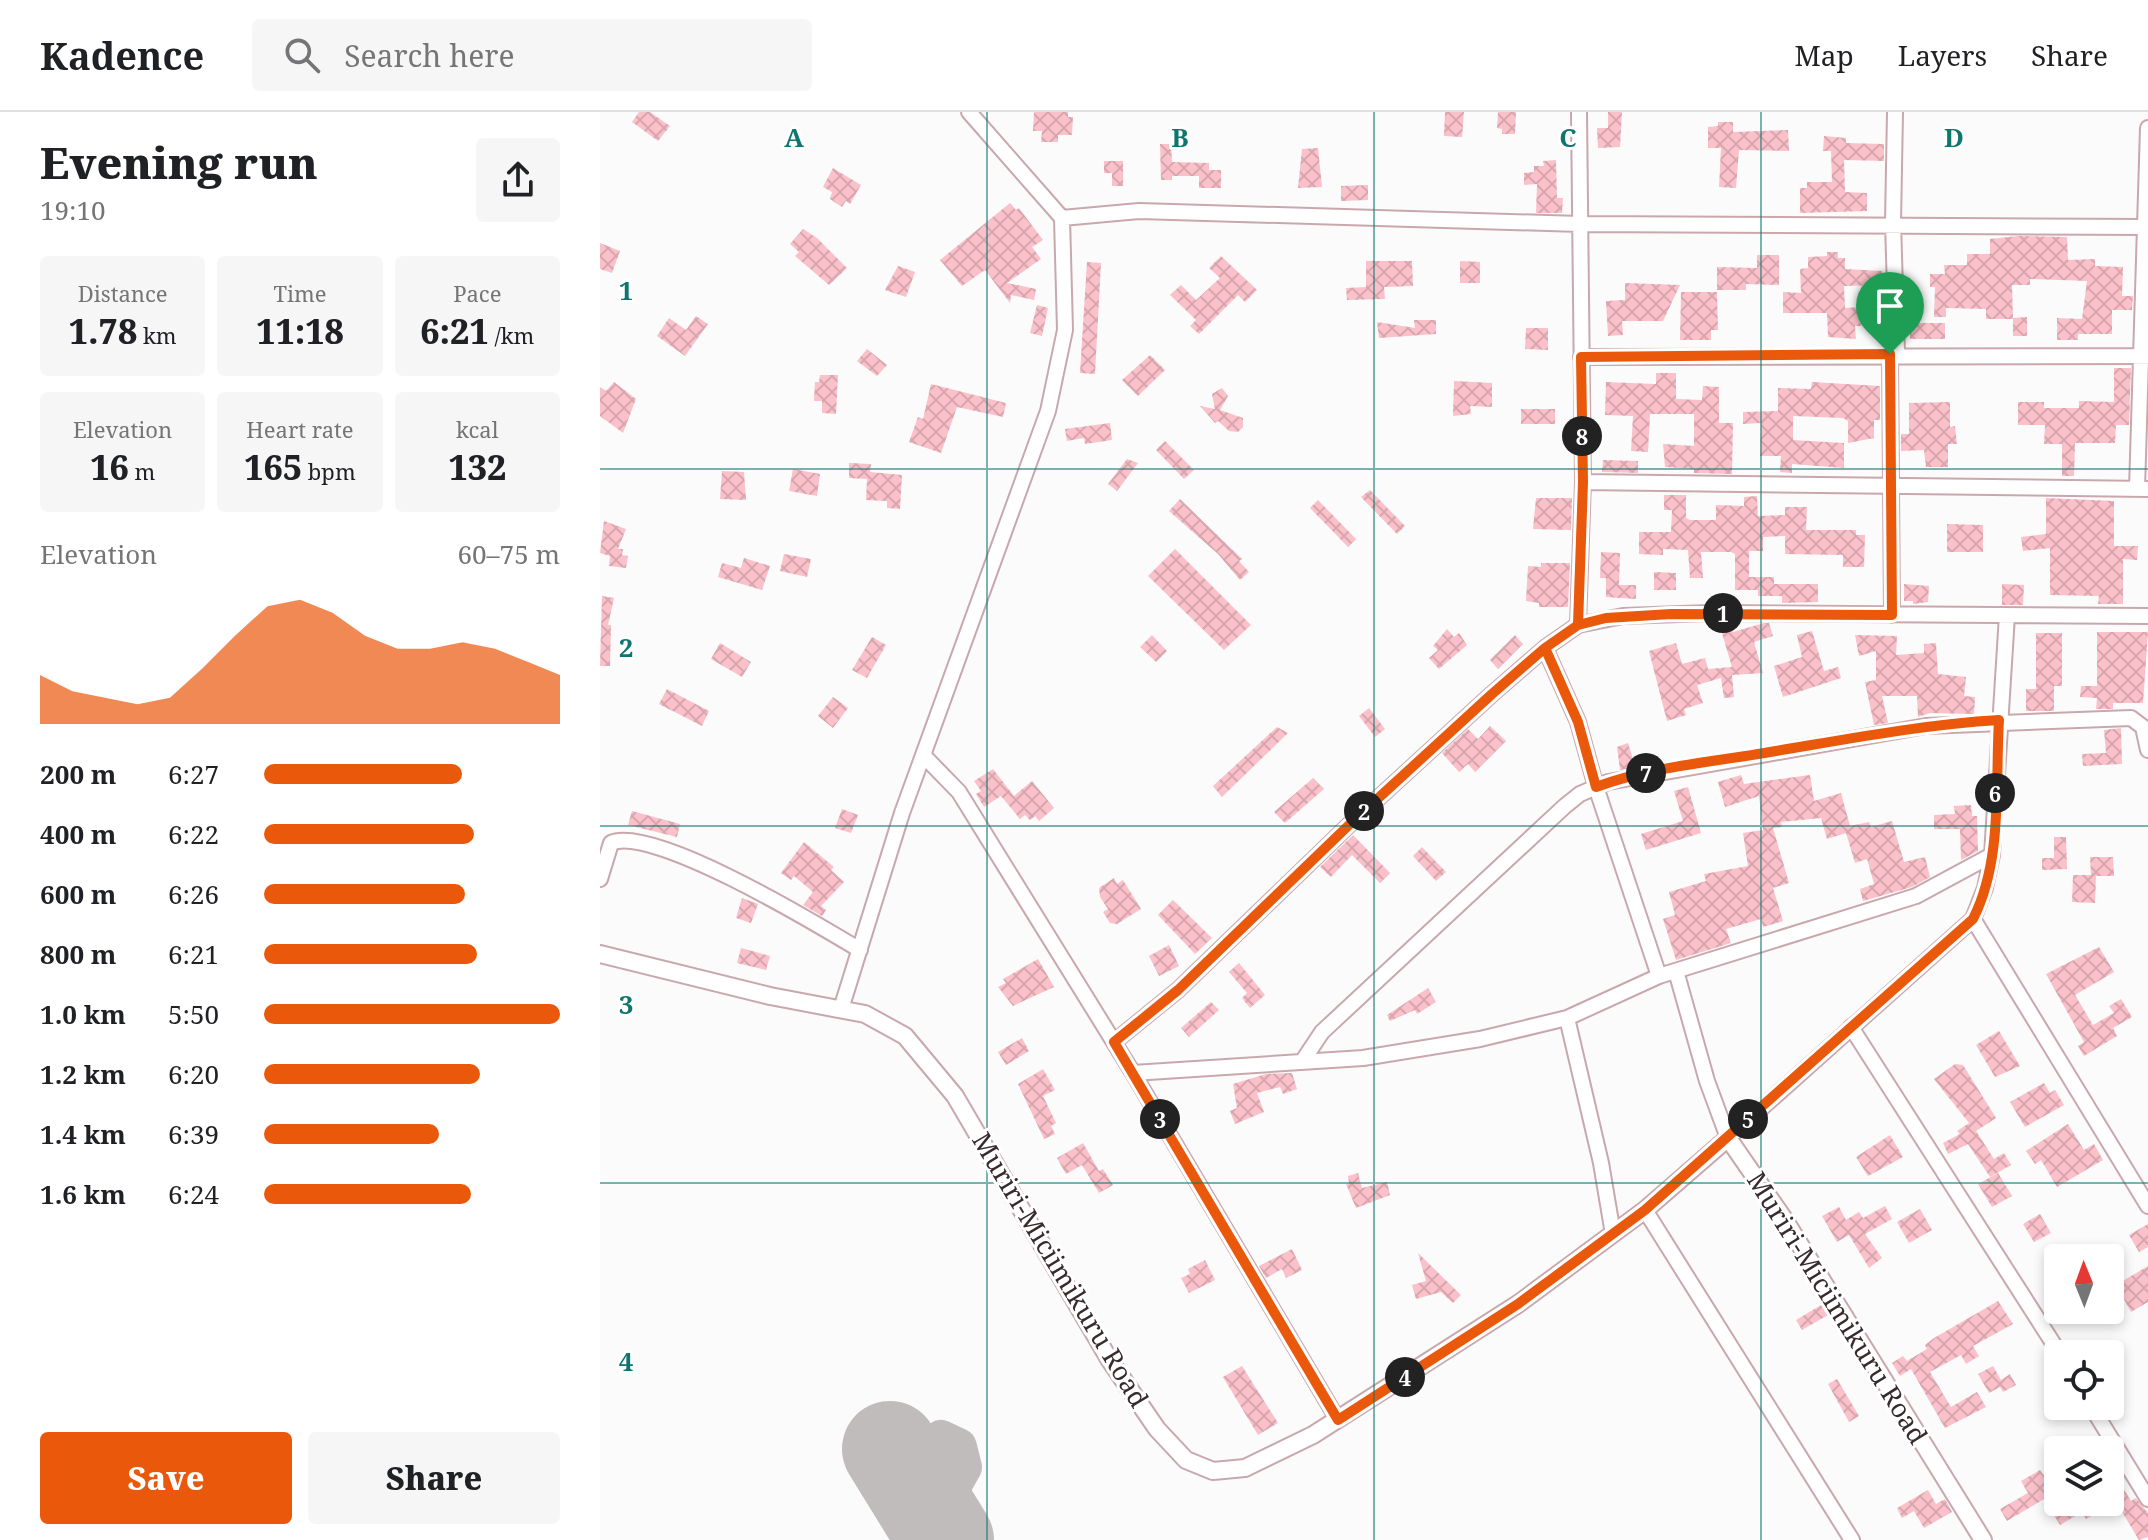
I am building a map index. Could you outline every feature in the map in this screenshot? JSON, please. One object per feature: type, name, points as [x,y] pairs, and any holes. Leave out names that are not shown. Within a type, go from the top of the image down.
[{"type":"street","points":[[600,954],[770,996],[841,1009],[886,860],[1055,388],[1065,330],[1062,218],[969,112]]},
{"type":"street","points":[[1578,625],[1583,482],[1579,112]]},
{"type":"street","points":[[1892,615],[1895,112]]},
{"type":"street","points":[[1583,482],[2143,489],[2148,128]]},
{"type":"street","points":[[1062,218],[1139,211],[1580,224],[1893,223],[2146,227]]},
{"type":"street","points":[[1581,357],[1894,354],[2146,356]]},
{"type":"street","points":[[1114,1042],[1178,990],[1350,824],[1545,648],[1578,625],[1606,618],[1671,614],[2148,616]]},
{"type":"street","points":[[1676,971],[1707,1081],[1728,1138],[1973,919],[1985,888],[1992,855],[2007,615]]},
{"type":"street","points":[[1545,648],[1578,722],[1596,787],[1659,976]]},
{"type":"street","points":[[1302,1062],[1312,1042],[1330,1024],[1565,806],[1596,787],[1635,775],[1822,743],[1926,726],[1999,720],[2135,719],[2145,731],[2148,750]]},
{"type":"street","points":[[923,755],[959,792],[1133,1073],[1338,1420]]},
{"type":"street","points":[[600,879],[611,843],[635,842],[755,889],[860,950]]},
{"type":"street","points":[[1133,1073],[1363,1058],[1422,1049],[1567,1018],[1659,976],[1916,896],[1992,855]]},
{"type":"street","points":[[1973,919],[2148,1206]]},
{"type":"street","name":"Muriri-Miciimikuru Road","points":[[841,1009],[892,1026],[917,1048],[955,1096],[1109,1359],[1157,1429],[1186,1460],[1213,1471],[1245,1468],[1338,1420],[1518,1304],[1645,1210],[1728,1138],[1784,1219],[1983,1540]]},
{"type":"street","points":[[1567,1018],[1601,1163],[1613,1234]]},
{"type":"street","points":[[1851,1027],[2051,1340]]},
{"type":"street","points":[[1645,1210],[1852,1540]]},
{"type":"street","points":[[2100,1420],[2148,1499]]},
{"type":"building","points":[[639,112],[650,112],[670,126],[658,141],[632,122]]},
{"type":"building","points":[[1034,112],[1068,112],[1068,117],[1073,117],[1072,135],[1058,135],[1058,142],[1041,142],[1042,131],[1033,131]]},
{"type":"building","points":[[1445,112],[1464,112],[1462,137],[1444,136]]},
{"type":"building","points":[[1498,112],[1516,112],[1515,134],[1502,134],[1502,129],[1497,128]]},
{"type":"building","points":[[1608,112],[1622,112],[1620,147],[1598,148],[1597,128],[1608,128]]},
{"type":"building","points":[[1718,122],[1733,122],[1733,132],[1788,130],[1789,151],[1739,150],[1736,188],[1719,187],[1721,148],[1708,148],[1708,127],[1718,126]]},
{"type":"building","points":[[1824,136],[1846,138],[1846,143],[1884,144],[1884,161],[1844,160],[1845,192],[1867,193],[1867,211],[1800,213],[1800,188],[1807,188],[1807,182],[1832,182],[1831,151],[1823,151]]},
{"type":"building","points":[[1160,144],[1171,144],[1172,162],[1209,163],[1209,170],[1221,170],[1221,188],[1199,188],[1199,176],[1172,176],[1172,180],[1161,180]]},
{"type":"building","points":[[1318,148],[1322,187],[1298,188],[1302,149]]},
{"type":"building","points":[[1556,160],[1557,198],[1563,198],[1562,213],[1536,213],[1537,184],[1524,185],[1524,173],[1534,172],[1534,166],[1544,166],[1543,161]]},
{"type":"building","points":[[1104,161],[1123,161],[1123,186],[1112,186],[1112,173],[1104,173]]},
{"type":"building","points":[[833,168],[861,185],[850,204],[846,201],[842,207],[830,199],[832,192],[823,187]]},
{"type":"building","points":[[1368,185],[1368,200],[1341,201],[1341,186]]},
{"type":"building","points":[[1010,203],[1016,210],[1019,208],[1043,240],[1032,247],[1041,259],[1007,283],[1036,289],[1034,300],[1011,295],[1010,303],[985,270],[962,286],[940,260]]},
{"type":"building","points":[[803,229],[817,238],[847,268],[829,285],[795,256],[799,252],[790,244]]},
{"type":"building","points":[[2067,237],[2068,260],[2095,259],[2095,266],[2123,267],[2122,296],[2133,296],[2132,310],[2112,310],[2112,334],[2078,334],[2078,340],[2057,340],[2057,318],[2082,319],[2087,281],[2030,279],[2030,285],[2012,285],[2013,318],[2027,317],[2027,336],[2013,336],[2013,319],[1986,319],[1986,309],[1946,308],[1946,317],[1934,317],[1935,287],[1930,287],[1930,274],[1945,274],[1944,265],[1967,265],[1967,254],[1990,254],[1990,239]]},
{"type":"building","points":[[600,243],[620,251],[612,273],[600,269]]},
{"type":"building","points":[[1827,252],[1838,252],[1838,258],[1845,258],[1845,269],[1882,271],[1883,285],[1844,286],[1845,308],[1860,307],[1861,326],[1855,326],[1856,339],[1828,337],[1827,313],[1783,313],[1783,292],[1801,293],[1800,269],[1808,268],[1808,257],[1827,256]]},
{"type":"building","points":[[1757,255],[1779,255],[1779,285],[1746,284],[1746,290],[1717,290],[1717,267],[1757,268]]},
{"type":"building","points":[[1221,256],[1257,290],[1245,302],[1238,295],[1199,334],[1190,326],[1196,320],[1170,295],[1181,285],[1196,300],[1220,278],[1209,268]]},
{"type":"building","points":[[1366,261],[1412,261],[1413,286],[1384,287],[1385,299],[1347,300],[1346,288],[1366,287]]},
{"type":"building","points":[[1460,261],[1480,262],[1480,283],[1460,283]]},
{"type":"building","points":[[1087,262],[1101,263],[1095,374],[1080,373]]},
{"type":"building","points":[[898,266],[915,272],[906,297],[885,290]]},
{"type":"building","points":[[1625,283],[1680,285],[1663,321],[1622,321],[1623,335],[1608,336],[1606,301],[1625,300]]},
{"type":"building","points":[[1681,292],[1717,292],[1718,330],[1711,330],[1711,340],[1680,340]]},
{"type":"building","points":[[1037,305],[1048,308],[1042,336],[1030,333]]},
{"type":"building","points":[[696,316],[708,324],[685,356],[657,336],[669,318],[686,330]]},
{"type":"building","points":[[1414,320],[1436,320],[1436,334],[1379,338],[1377,322],[1415,328]]},
{"type":"building","points":[[1910,323],[1945,323],[1945,339],[1910,339]]},
{"type":"building","points":[[1526,328],[1548,328],[1548,350],[1525,349]]},
{"type":"building","points":[[867,349],[887,365],[877,376],[857,361]]},
{"type":"building","points":[[1150,355],[1165,370],[1138,396],[1122,380]]},
{"type":"building","points":[[2114,368],[2131,368],[2129,425],[2116,425],[2115,443],[2075,443],[2074,476],[2062,476],[2062,444],[2044,444],[2045,425],[2018,425],[2018,402],[2044,402],[2044,408],[2079,408],[2079,401],[2114,402]]},
{"type":"building","points":[[1656,373],[1676,373],[1676,399],[1702,400],[1703,386],[1719,387],[1719,423],[1733,423],[1732,474],[1694,473],[1694,469],[1665,467],[1663,444],[1694,446],[1694,414],[1650,414],[1648,452],[1631,451],[1633,416],[1605,415],[1606,382],[1656,384]]},
{"type":"building","points":[[820,375],[838,375],[836,414],[822,413],[822,401],[814,401],[815,382],[819,382]]},
{"type":"building","points":[[1454,381],[1492,383],[1492,407],[1470,406],[1471,414],[1453,416]]},
{"type":"building","points":[[614,382],[636,399],[623,433],[600,416],[600,387],[606,391]]},
{"type":"building","points":[[1812,382],[1880,386],[1880,420],[1874,420],[1874,438],[1848,443],[1848,421],[1843,418],[1793,416],[1793,440],[1844,443],[1844,468],[1792,464],[1792,473],[1780,472],[1781,456],[1760,456],[1761,423],[1743,424],[1743,412],[1778,411],[1778,388],[1811,389]]},
{"type":"building","points":[[931,384],[1006,403],[1003,417],[957,407],[941,453],[909,442],[918,417],[923,419]]},
{"type":"building","points":[[1222,388],[1228,396],[1220,410],[1243,418],[1243,427],[1238,432],[1229,431],[1218,421],[1215,423],[1200,406],[1215,409],[1212,394]]},
{"type":"building","points":[[1950,402],[1950,427],[1955,426],[1957,444],[1948,444],[1948,467],[1926,467],[1924,450],[1901,451],[1901,434],[1909,434],[1909,403]]},
{"type":"building","points":[[1521,409],[1555,409],[1555,424],[1521,424]]},
{"type":"building","points":[[1110,423],[1112,440],[1085,444],[1084,438],[1067,441],[1065,429]]},
{"type":"building","points":[[1165,441],[1194,470],[1184,479],[1156,450]]},
{"type":"building","points":[[1127,459],[1138,463],[1117,491],[1108,484]]},
{"type":"building","points":[[1603,460],[1638,461],[1638,473],[1602,472]]},
{"type":"building","points":[[849,463],[871,464],[870,472],[902,475],[900,509],[887,508],[887,501],[866,500],[867,479],[849,478]]},
{"type":"building","points":[[793,469],[820,474],[817,496],[789,491]]},
{"type":"building","points":[[722,471],[744,472],[746,500],[720,499]]},
{"type":"building","points":[[1370,490],[1405,526],[1397,534],[1361,497]]},
{"type":"building","points":[[1664,495],[1686,495],[1686,518],[1690,520],[1716,520],[1716,505],[1744,506],[1744,497],[1757,496],[1758,516],[1785,515],[1785,507],[1807,507],[1806,530],[1856,530],[1856,535],[1865,535],[1864,567],[1843,567],[1843,555],[1785,554],[1785,536],[1763,537],[1763,551],[1749,551],[1749,577],[1774,577],[1774,584],[1818,584],[1818,602],[1782,603],[1782,596],[1758,596],[1758,590],[1735,590],[1735,554],[1731,552],[1701,552],[1703,578],[1690,578],[1688,550],[1663,549],[1663,555],[1639,554],[1639,532],[1671,532],[1672,510],[1664,510]]},
{"type":"building","points":[[1536,498],[1572,498],[1571,530],[1533,529]]},
{"type":"building","points":[[2046,498],[2114,501],[2114,546],[2138,546],[2137,560],[2123,559],[2123,604],[2098,604],[2099,596],[2050,595],[2050,548],[2023,551],[2021,537],[2046,534]]},
{"type":"building","points":[[1180,499],[1242,559],[1239,561],[1249,572],[1240,580],[1218,554],[1169,511]]},
{"type":"building","points":[[1318,500],[1356,539],[1348,547],[1310,508]]},
{"type":"building","points":[[604,521],[626,529],[618,549],[623,549],[622,555],[628,556],[626,568],[609,566],[610,556],[600,553]]},
{"type":"building","points":[[1947,524],[1983,525],[1983,552],[1947,552]]},
{"type":"building","points":[[1175,549],[1251,625],[1224,650],[1148,576]]},
{"type":"building","points":[[1601,552],[1620,553],[1619,585],[1636,585],[1636,599],[1606,597],[1606,578],[1600,578]]},
{"type":"building","points":[[784,554],[811,559],[807,577],[780,571]]},
{"type":"building","points":[[744,558],[770,566],[762,590],[718,577],[722,563],[741,568]]},
{"type":"building","points":[[1541,563],[1570,563],[1568,607],[1539,607],[1539,603],[1526,601],[1528,566],[1541,567]]},
{"type":"building","points":[[1654,572],[1676,573],[1676,590],[1654,590]]},
{"type":"building","points":[[1904,584],[1929,586],[1928,602],[1913,604],[1913,601],[1904,601]]},
{"type":"building","points":[[2002,584],[2024,585],[2023,605],[2002,605]]},
{"type":"building","points":[[602,596],[614,598],[608,625],[611,625],[610,666],[600,666]]},
{"type":"building","points":[[1769,623],[1773,636],[1754,642],[1763,673],[1732,675],[1734,697],[1724,698],[1721,678],[1697,685],[1703,703],[1684,709],[1686,715],[1667,721],[1649,651],[1676,643],[1682,664],[1705,658],[1708,669],[1732,667],[1721,630],[1732,627],[1733,632]]},
{"type":"building","points":[[1447,629],[1454,637],[1459,633],[1467,645],[1439,669],[1429,658],[1438,650],[1433,646]]},
{"type":"building","points":[[1812,631],[1824,671],[1838,667],[1841,678],[1783,697],[1774,666],[1802,657],[1797,635]]},
{"type":"building","points":[[2097,632],[2148,632],[2143,703],[2113,703],[2113,709],[2096,709],[2097,698],[2080,697],[2081,686],[2097,686]]},
{"type":"building","points":[[2036,633],[2062,633],[2062,686],[2054,686],[2054,711],[2026,711],[2026,689],[2036,689]]},
{"type":"building","points":[[1152,635],[1167,651],[1156,662],[1140,647]]},
{"type":"building","points":[[1515,635],[1523,644],[1498,669],[1490,660]]},
{"type":"building","points":[[1855,635],[1897,636],[1896,655],[1924,653],[1924,644],[1936,643],[1938,674],[1966,677],[1964,696],[1975,697],[1974,714],[1930,713],[1918,717],[1917,696],[1882,696],[1888,723],[1874,725],[1865,682],[1876,680],[1876,651],[1859,656]]},
{"type":"building","points":[[872,637],[886,645],[867,678],[852,670]]},
{"type":"building","points":[[720,643],[751,662],[742,677],[711,659]]},
{"type":"building","points":[[667,689],[709,711],[702,726],[659,704]]},
{"type":"building","points":[[833,697],[848,708],[833,728],[818,716]]},
{"type":"building","points":[[1369,708],[1385,729],[1375,737],[1359,716]]},
{"type":"building","points":[[1490,726],[1506,741],[1475,772],[1468,764],[1459,772],[1442,753],[1468,729],[1478,739]]},
{"type":"building","points":[[1277,727],[1288,733],[1222,797],[1213,786]]},
{"type":"building","points":[[2121,728],[2122,764],[2083,766],[2082,754],[2106,753],[2104,730]]},
{"type":"building","points":[[1628,743],[1633,759],[1645,755],[1648,765],[1620,770],[1617,747]]},
{"type":"building","points":[[993,769],[1014,796],[1032,781],[1054,808],[1039,821],[1035,816],[1030,820],[1025,815],[1020,819],[1001,796],[984,807],[976,794],[981,791],[974,781]]},
{"type":"building","points":[[1741,775],[1744,784],[1810,775],[1814,801],[1841,793],[1850,826],[1869,822],[1871,827],[1892,821],[1904,862],[1925,857],[1930,877],[1912,887],[1863,901],[1860,889],[1874,884],[1867,859],[1855,863],[1846,833],[1827,839],[1821,818],[1781,822],[1782,827],[1773,828],[1789,883],[1773,888],[1783,921],[1763,927],[1761,919],[1726,929],[1731,943],[1676,960],[1663,919],[1675,915],[1669,892],[1706,881],[1704,874],[1748,866],[1743,833],[1763,830],[1759,796],[1725,807],[1718,782]]},
{"type":"building","points":[[1313,778],[1324,789],[1285,823],[1274,812]]},
{"type":"building","points":[[1688,787],[1701,833],[1646,850],[1641,834],[1683,821],[1674,791]]},
{"type":"building","points":[[1971,805],[1972,816],[1977,816],[1978,851],[1961,860],[1960,829],[1934,829],[1934,815],[1955,814],[1954,806]]},
{"type":"building","points":[[842,809],[858,815],[851,833],[835,828]]},
{"type":"building","points":[[632,811],[680,824],[677,837],[628,825]]},
{"type":"building","points":[[1353,835],[1390,873],[1380,883],[1352,855],[1331,877],[1320,867]]},
{"type":"building","points":[[2054,837],[2066,837],[2067,869],[2042,870],[2042,858],[2054,858]]},
{"type":"building","points":[[804,842],[834,867],[831,870],[844,882],[821,906],[826,910],[822,916],[803,905],[813,892],[794,876],[791,880],[781,873]]},
{"type":"building","points":[[1422,847],[1446,872],[1436,881],[1413,856]]},
{"type":"building","points":[[2090,857],[2113,857],[2114,876],[2096,876],[2095,903],[2072,902],[2073,875],[2091,875]]},
{"type":"building","points":[[1114,878],[1117,884],[1123,880],[1141,909],[1117,924],[1110,923],[1103,912],[1108,909],[1100,897],[1099,888]]},
{"type":"building","points":[[742,898],[758,904],[751,923],[736,918]]},
{"type":"building","points":[[1173,900],[1212,938],[1195,954],[1158,915]]},
{"type":"building","points":[[1169,945],[1179,966],[1159,976],[1149,956]]},
{"type":"building","points":[[2099,947],[2114,972],[2075,995],[2093,1025],[2114,1013],[2109,1006],[2121,999],[2132,1017],[2113,1028],[2117,1036],[2084,1056],[2078,1046],[2084,1042],[2046,974]]},
{"type":"building","points":[[741,948],[770,956],[766,970],[737,963]]},
{"type":"building","points":[[1038,959],[1054,987],[1013,1006],[998,987],[1006,983],[1003,979]]},
{"type":"building","points":[[1239,963],[1265,995],[1250,1008],[1242,998],[1247,993],[1229,972]]},
{"type":"building","points":[[1428,988],[1436,1002],[1417,1014],[1415,1010],[1390,1021],[1387,1015]]},
{"type":"building","points":[[1211,1002],[1219,1010],[1189,1037],[1181,1028]]},
{"type":"building","points":[[1999,1031],[2020,1066],[1995,1077],[1976,1045]]},
{"type":"building","points":[[1022,1038],[1029,1051],[1006,1065],[998,1052]]},
{"type":"building","points":[[1955,1064],[1963,1065],[1996,1118],[1976,1131],[1994,1159],[2004,1153],[2011,1165],[1990,1177],[1968,1144],[1948,1154],[1943,1143],[1960,1134],[1957,1131],[1969,1123],[1934,1079]]},
{"type":"building","points":[[1043,1069],[1055,1090],[1043,1096],[1056,1123],[1051,1126],[1055,1134],[1044,1139],[1018,1084]]},
{"type":"building","points":[[1292,1073],[1297,1089],[1283,1094],[1280,1087],[1257,1093],[1264,1112],[1235,1124],[1230,1111],[1237,1108],[1233,1084],[1266,1074]]},
{"type":"building","points":[[2044,1083],[2050,1093],[2055,1090],[2064,1105],[2025,1127],[2010,1102]]},
{"type":"building","points":[[2068,1124],[2084,1150],[2094,1144],[2103,1160],[2057,1187],[2041,1160],[2035,1164],[2026,1151]]},
{"type":"building","points":[[1890,1135],[1903,1157],[1868,1176],[1856,1157]]},
{"type":"building","points":[[1083,1143],[1099,1171],[1103,1169],[1113,1185],[1099,1193],[1082,1165],[1066,1174],[1057,1158]]},
{"type":"building","points":[[1358,1173],[1362,1188],[1387,1182],[1390,1195],[1356,1208],[1346,1184],[1349,1183],[1348,1176]]},
{"type":"building","points":[[1998,1173],[2012,1196],[1992,1207],[1978,1184]]},
{"type":"building","points":[[1885,1206],[1892,1219],[1865,1234],[1882,1258],[1869,1268],[1849,1235],[1837,1242],[1822,1216],[1839,1207],[1846,1220],[1859,1212],[1863,1218]]},
{"type":"building","points":[[1920,1209],[1932,1230],[1909,1243],[1897,1222]]},
{"type":"building","points":[[2040,1214],[2051,1233],[2034,1242],[2023,1224]]},
{"type":"building","points":[[2148,1224],[2148,1247],[2139,1252],[2129,1235]]},
{"type":"building","points":[[1292,1249],[1302,1270],[1286,1278],[1282,1269],[1266,1278],[1259,1266]]},
{"type":"building","points":[[1418,1253],[1461,1295],[1453,1303],[1441,1292],[1416,1299],[1412,1285],[1426,1281]]},
{"type":"building","points":[[1205,1260],[1215,1280],[1189,1293],[1181,1278],[1190,1274],[1188,1269]]},
{"type":"building","points":[[2148,1266],[2148,1302],[2131,1312],[2124,1299],[2124,1280]]},
{"type":"building","points":[[1998,1301],[2013,1324],[1973,1346],[1979,1356],[1966,1364],[1961,1355],[1930,1372],[1951,1407],[1977,1392],[1986,1407],[1945,1428],[1911,1369],[1900,1376],[1892,1363],[1903,1356],[1907,1361],[1927,1349],[1925,1345],[1934,1338]]},
{"type":"building","points":[[1821,1305],[1828,1315],[1802,1330],[1796,1320]]},
{"type":"building","points":[[1242,1366],[1278,1423],[1258,1435],[1223,1377]]},
{"type":"building","points":[[1993,1366],[2001,1380],[2010,1374],[2016,1385],[2003,1392],[2000,1387],[1989,1393],[1978,1374]]},
{"type":"building","points":[[1837,1379],[1859,1416],[1849,1422],[1828,1384]]},
{"type":"building","points":[[2040,1470],[2044,1475],[2044,1499],[2007,1521],[2000,1509],[2028,1493],[2021,1481]]},
{"type":"building","points":[[1928,1490],[1936,1504],[1945,1499],[1952,1512],[1924,1528],[1914,1511],[1902,1518],[1897,1508]]},
{"type":"building","points":[[2124,1490],[2131,1501],[2136,1498],[2148,1513],[2148,1537],[2139,1540],[2124,1515]]},
{"type":"building","points":[[2054,1516],[2075,1516],[2060,1525]]},
{"type":"taxiway","points":[[916,1491],[918,1476],[930,1449],[941,1439],[958,1447],[963,1467],[945,1499],[945,1538]]},
{"type":"runway","points":[[890,1449],[946,1540]]},
{"type":"route","points":[[1890,354],[1581,357],[1583,482],[1578,625],[1562,635],[1545,648],[1578,722],[1590,756],[1596,787],[1635,775],[1822,743],[1926,726],[1999,720],[1992,855],[1985,888],[1973,919],[1645,1210],[1518,1304],[1338,1420],[1114,1042],[1178,990],[1350,824],[1492,694],[1545,648],[1578,625],[1606,618],[1671,614],[1892,615],[1894,527],[1890,354]]}]
